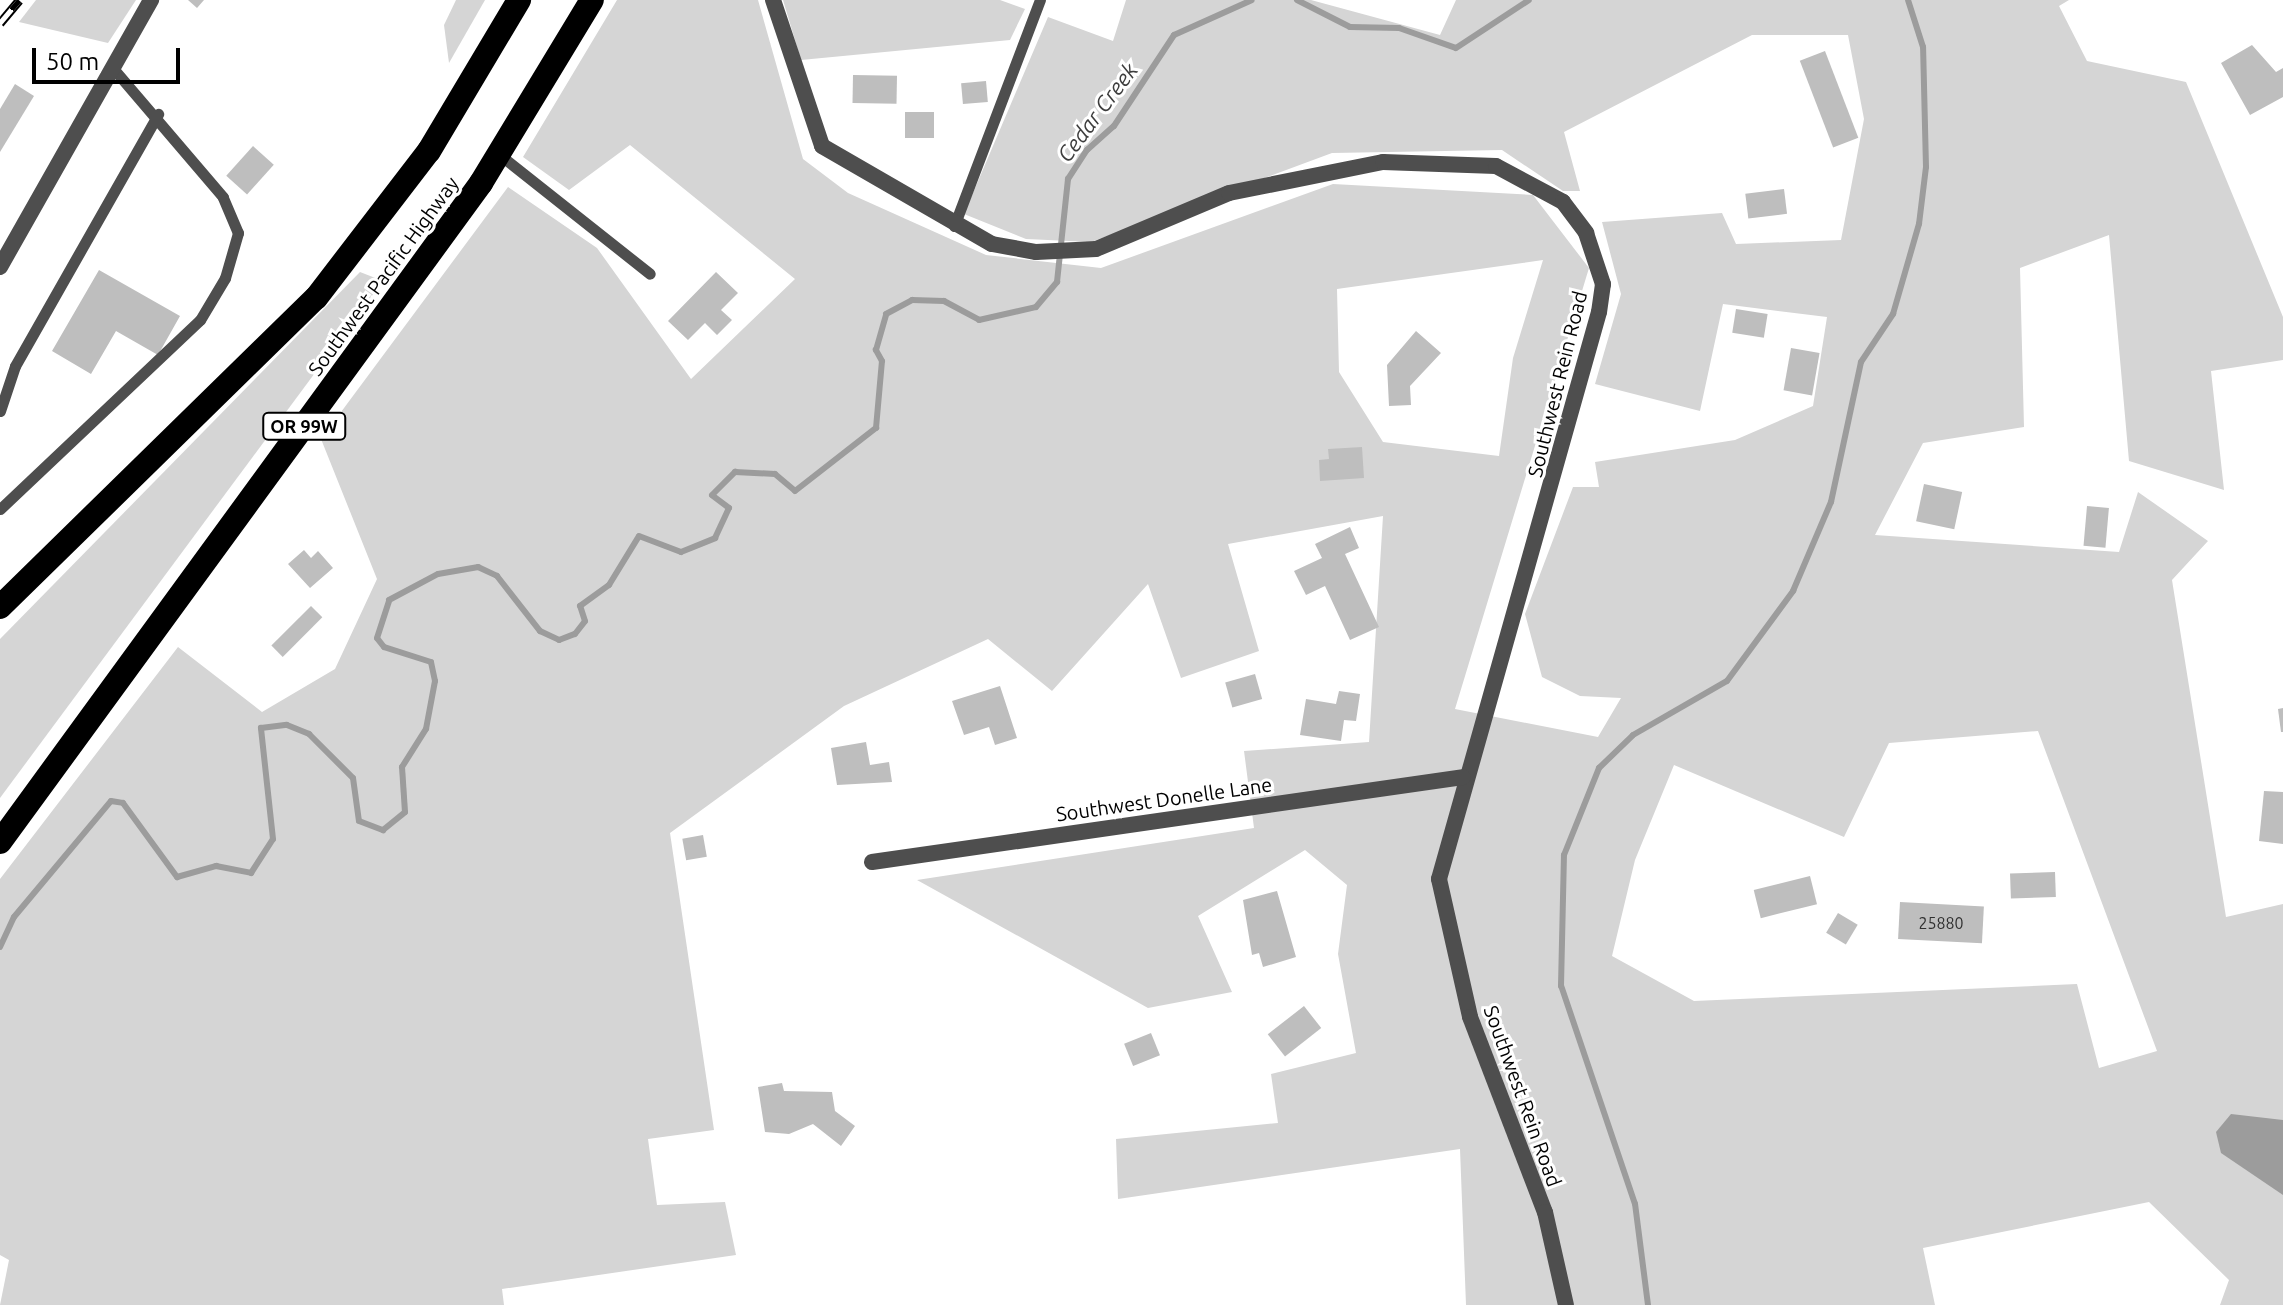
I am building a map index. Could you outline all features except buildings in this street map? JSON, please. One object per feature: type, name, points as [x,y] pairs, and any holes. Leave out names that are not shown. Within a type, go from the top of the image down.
[{"type":"highway","name":"Southwest Pacific Highway","points":[[0,607],[316,298],[429,151],[519,0]]},
{"type":"highway","name":"Southwest Pacific Highway","points":[[0,842],[500,155],[592,0]]},
{"type":"street","points":[[0,267],[151,0]]},
{"type":"street","name":"Southwest Rein Road","points":[[773,0],[822,146],[954,226],[1010,249],[1066,253],[1129,238],[1229,193],[1383,162],[1496,166],[1563,202],[1586,233],[1603,284],[1599,312],[1441,859],[1442,900],[1470,1017],[1545,1212],[1566,1305]]},
{"type":"street","name":"Southwest Donelle Lane","points":[[872,862],[1463,777]]},
{"type":"lane","points":[[954,226],[1040,0]]},
{"type":"lane","points":[[0,509],[162,363],[225,278],[238,233],[223,197],[158,114],[112,67]]},
{"type":"lane","points":[[0,411],[15,366],[158,114]]},
{"type":"lane","points":[[500,155],[650,274]]},
{"type":"shaded area","points":[[36,0],[136,0],[108,43],[19,22]]},
{"type":"shaded area","points":[[456,0],[485,0],[449,63],[444,25]]},
{"type":"shaded area","points":[[617,0],[758,0],[803,159],[848,193],[986,255],[1101,268],[1333,184],[1533,195],[1589,268],[1455,709],[1598,737],[1621,698],[1580,696],[1542,677],[1525,614],[1573,487],[1599,487],[1595,462],[1735,440],[1813,406],[1827,317],[1723,304],[1700,411],[1595,384],[1621,294],[1602,222],[1722,213],[1736,244],[1841,240],[1864,119],[1848,35],[1752,35],[1564,132],[1580,191],[1563,191],[1502,150],[1332,153],[1091,242],[1026,239],[964,214],[1048,17],[1113,41],[1126,0],[1311,0],[1440,35],[1456,0],[2069,0],[2059,6],[2087,61],[2186,82],[2283,317],[2283,360],[2211,371],[2224,490],[2129,461],[2109,235],[2020,268],[2024,427],[1923,443],[1875,535],[2119,552],[2138,492],[2208,541],[2172,580],[2226,917],[2283,904],[2283,1305],[2220,1305],[2229,1280],[2149,1202],[1923,1248],[1935,1305],[1466,1305],[1460,1149],[1118,1199],[1116,1139],[1278,1123],[1271,1074],[1356,1053],[1338,954],[1347,885],[1305,850],[1198,916],[1232,992],[1148,1008],[917,880],[1254,828],[1244,751],[1369,742],[1383,516],[1228,544],[1259,651],[1181,678],[1148,584],[1052,691],[988,639],[844,706],[670,833],[714,1130],[648,1139],[657,1205],[725,1202],[736,1255],[502,1289],[504,1305],[0,1305],[9,1260],[0,1255],[0,879],[178,647],[262,712],[335,669],[377,579],[321,439],[508,187],[597,248],[691,379],[795,279],[630,145],[569,190],[523,157]],"holes":[[[1543,260],[1513,358],[1499,456],[1383,442],[1339,372],[1337,289]],[[2038,731],[2157,1051],[2099,1068],[2077,984],[1694,1001],[1612,956],[1635,860],[1674,765],[1844,837],[1889,743]]]},
{"type":"shaded area","points":[[783,0],[1000,0],[1025,9],[1010,40],[801,60]]},
{"type":"shaded area","points":[[360,272],[383,281],[0,798],[0,639]]},
{"type":"shaded area","points":[[2231,1114],[2283,1120],[2283,1195],[2221,1153],[2216,1132]]},
{"type":"waterway","name":"Cedar Creek","points":[[0,947],[14,917],[111,801],[123,803],[177,877],[216,866],[251,873],[273,839],[261,728],[287,725],[309,734],[353,778],[359,821],[383,830],[405,812],[402,767],[426,729],[435,681],[431,662],[384,647],[377,638],[389,600],[438,574],[478,567],[497,576],[540,631],[559,640],[575,634],[585,621],[580,606],[609,585],[639,536],[681,552],[715,538],[729,508],[712,495],[735,472],[775,474],[795,491],[876,428],[882,361],[876,350],[886,314],[912,300],[944,301],[979,320],[1036,307],[1057,282],[1068,179],[1087,150],[1114,126],[1174,35],[1252,0]]},
{"type":"waterway","name":"Cedar Creek","points":[[1297,0],[1350,27],[1399,28],[1456,48],[1529,0]]},
{"type":"waterway","points":[[1648,1305],[1635,1204],[1561,986],[1564,855],[1599,768],[1633,735],[1727,681],[1793,591],[1831,502],[1861,362],[1893,314],[1919,224],[1926,167],[1923,47],[1908,0]]},
{"type":"railway","points":[[0,23],[19,0]]}]
